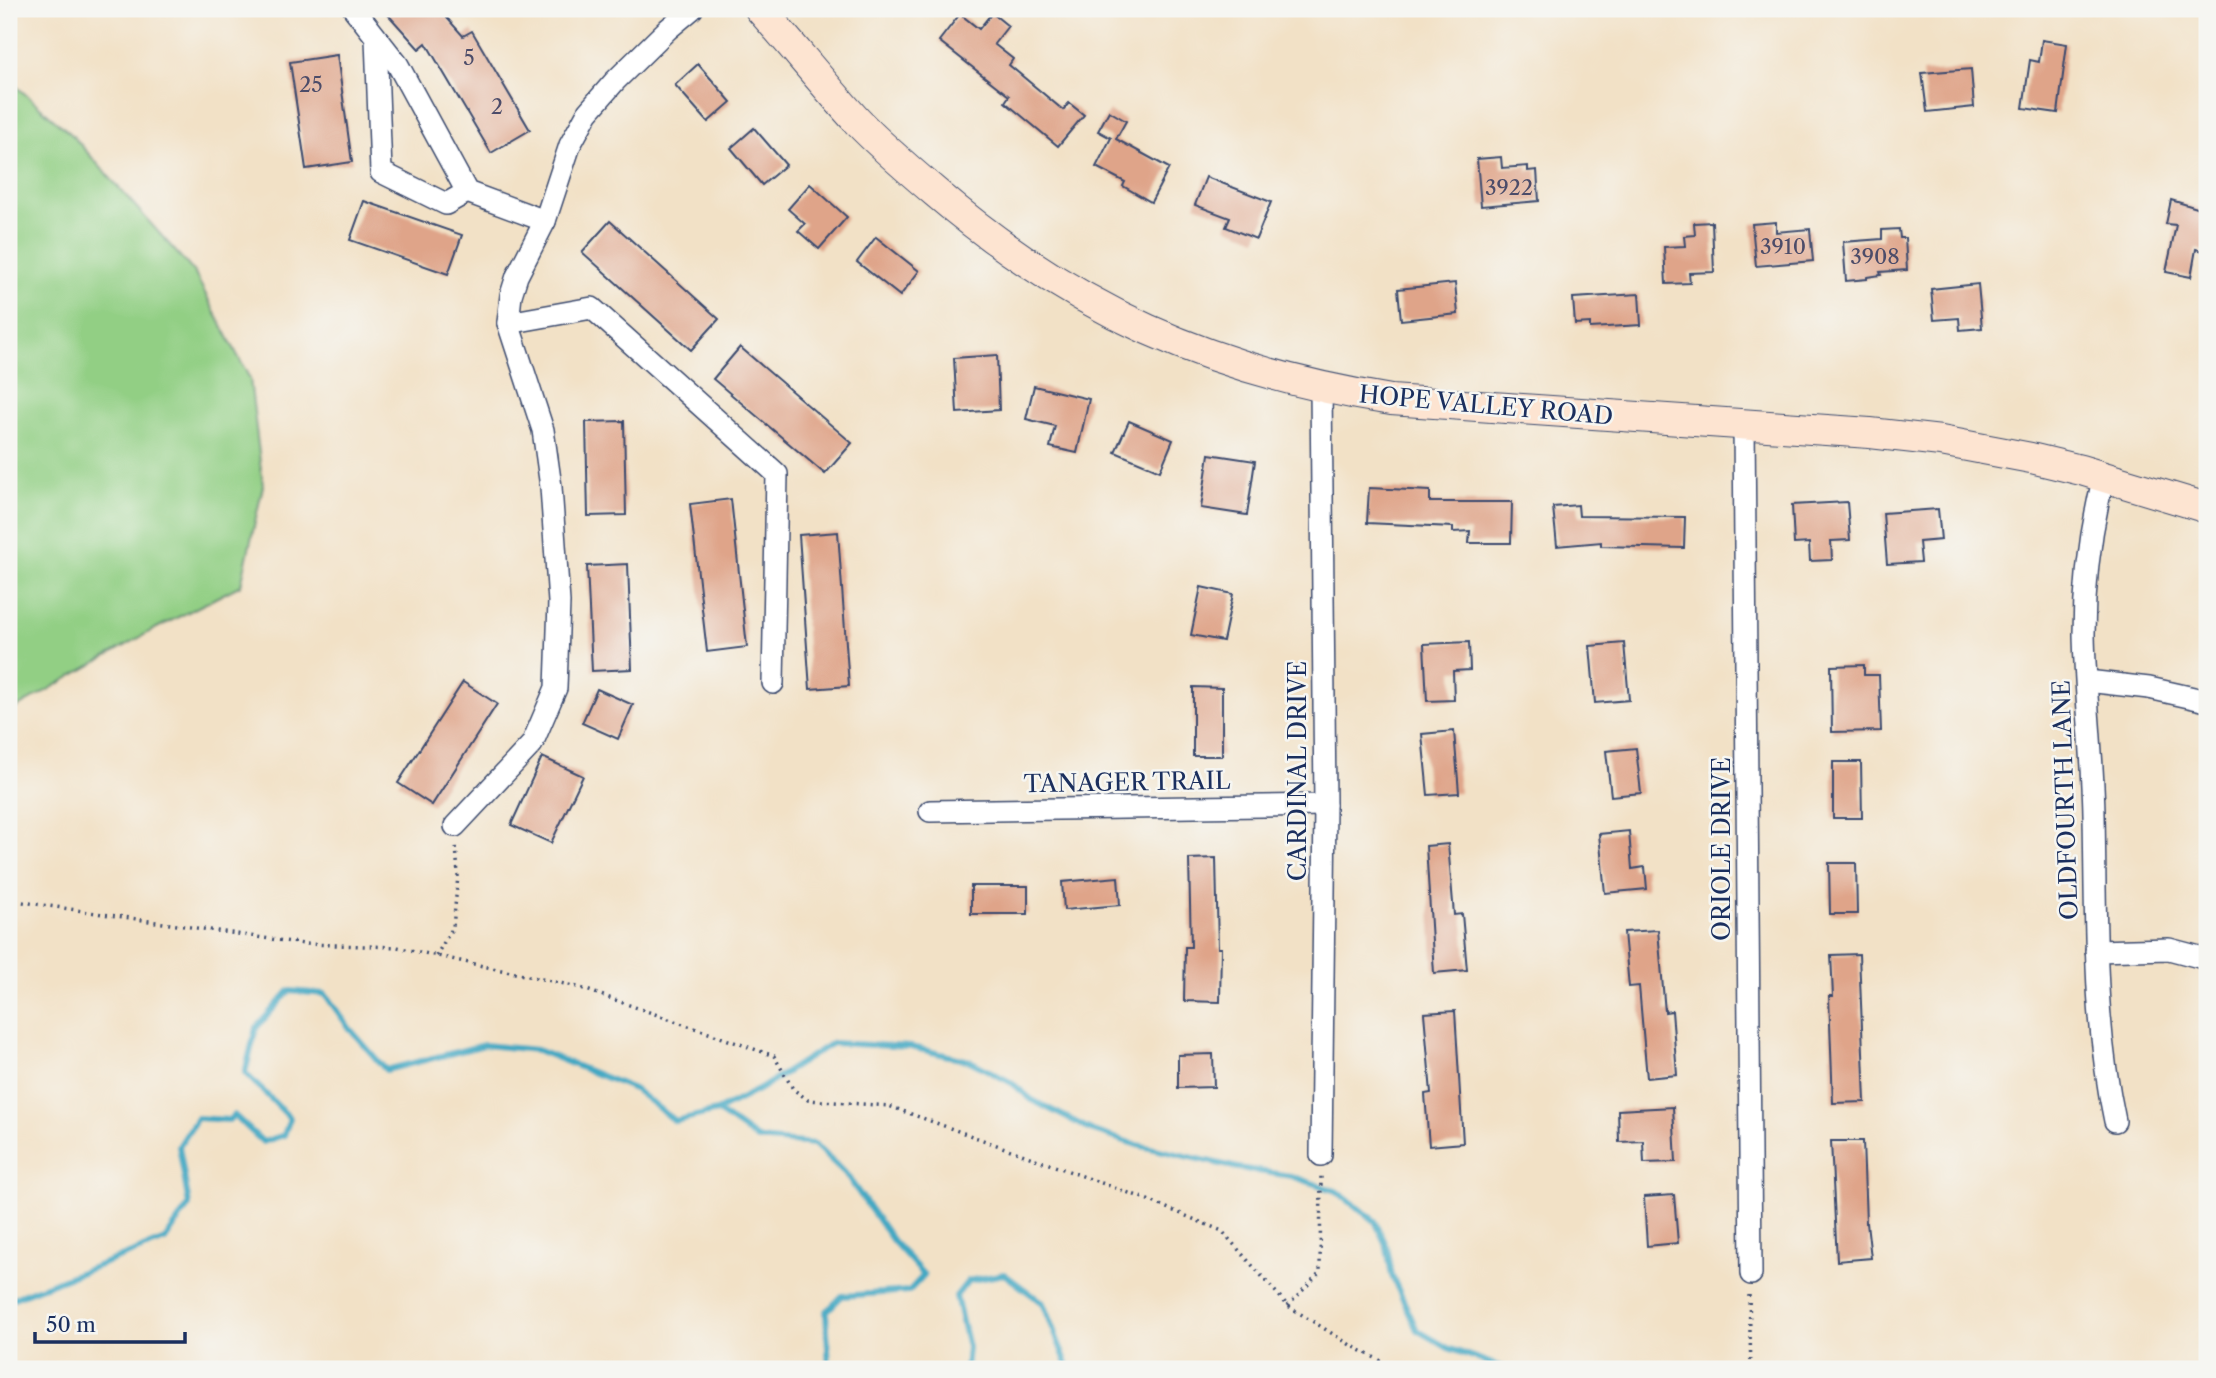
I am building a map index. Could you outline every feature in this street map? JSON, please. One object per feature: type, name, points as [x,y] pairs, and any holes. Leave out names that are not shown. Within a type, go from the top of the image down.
[{"type":"main road","name":"HOPE VALLEY ROAD","points":[[760,9],[859,122],[977,228],[1017,257],[1094,305],[1169,340],[1241,366],[1321,387],[1391,400],[1870,433],[1941,441],[2031,458],[2207,508]]},
{"type":"street","points":[[354,9],[398,65],[467,192],[545,220]]},
{"type":"street","points":[[455,826],[532,744],[556,688],[559,602],[551,487],[542,430],[508,323],[517,276],[545,220],[570,145],[588,112],[615,81],[692,9]]},
{"type":"street","points":[[376,38],[380,172],[446,204],[467,192]]},
{"type":"street","points":[[508,323],[592,307],[777,474],[773,683]]},
{"type":"street","name":"CARDINAL DRIVE","points":[[1321,387],[1325,805],[1321,1154]]},
{"type":"street","name":"ORIOLE DRIVE","points":[[1744,424],[1751,1274]]},
{"type":"street","name":"OLDFOURTH LANE","points":[[2104,477],[2092,524],[2084,634],[2094,812],[2098,998],[2105,1072],[2115,1121]]},
{"type":"street","points":[[2087,681],[2149,688],[2207,701]]},
{"type":"street","name":"TANAGER TRAIL","points":[[930,811],[1325,805]]},
{"type":"street","points":[[2096,951],[2169,949],[2207,959]]},
{"type":"path","points":[[436,956],[453,927],[458,876],[455,826]]},
{"type":"path","points":[[9,900],[304,944],[397,947],[578,986],[774,1056],[793,1089],[808,1100],[889,1106],[1143,1198],[1222,1231],[1288,1306],[1352,1346],[1398,1369]]},
{"type":"path","points":[[1288,1306],[1320,1272],[1321,1187]]},
{"type":"path","points":[[1751,1274],[1747,1305],[1751,1369]]},
{"type":"green space","points":[[9,80],[71,134],[194,272],[250,379],[263,486],[241,585],[153,630],[9,712]]},
{"type":"building","points":[[383,9],[439,9],[463,36],[472,31],[530,130],[491,153],[426,43],[419,49]]},
{"type":"building","points":[[992,13],[1008,26],[994,44],[1013,59],[1009,65],[1063,110],[1069,103],[1084,115],[1058,146],[1005,102],[1009,96],[939,41],[960,14],[979,29]]},
{"type":"building","points":[[2042,40],[2067,44],[2058,113],[2023,108],[2030,60],[2039,62]]},
{"type":"building","points":[[337,55],[352,162],[306,169],[290,62]]},
{"type":"building","points":[[698,64],[731,102],[708,122],[675,85]]},
{"type":"building","points":[[1971,69],[1974,107],[1927,112],[1922,73]]},
{"type":"building","points":[[1109,111],[1126,121],[1116,139],[1169,168],[1151,202],[1123,186],[1125,182],[1096,167],[1111,138],[1098,131]]},
{"type":"building","points":[[754,128],[786,165],[762,185],[731,148]]},
{"type":"building","points":[[1501,157],[1502,168],[1528,166],[1528,171],[1537,170],[1539,201],[1481,206],[1477,159]]},
{"type":"building","points":[[1206,177],[1271,202],[1256,239],[1226,227],[1230,218],[1195,205]]},
{"type":"building","points":[[810,184],[847,217],[819,249],[798,231],[805,224],[788,209]]},
{"type":"building","points":[[2171,200],[2207,211],[2207,252],[2196,249],[2191,277],[2166,272],[2176,225],[2166,224]]},
{"type":"building","points":[[364,201],[462,235],[448,274],[350,240]]},
{"type":"building","points":[[610,221],[719,319],[691,350],[582,252]]},
{"type":"building","points":[[1712,222],[1714,272],[1689,273],[1690,283],[1666,284],[1664,247],[1685,246],[1684,236],[1695,235],[1694,223]]},
{"type":"building","points":[[1776,222],[1776,232],[1810,229],[1813,261],[1756,266],[1752,224]]},
{"type":"building","points":[[1899,229],[1900,238],[1905,238],[1907,270],[1880,272],[1881,275],[1867,279],[1846,281],[1843,242],[1882,239],[1882,230]]},
{"type":"building","points":[[876,237],[919,271],[900,296],[857,262]]},
{"type":"building","points":[[1455,283],[1458,314],[1401,320],[1398,289]]},
{"type":"building","points":[[1978,284],[1982,328],[1960,330],[1959,318],[1934,320],[1931,289]]},
{"type":"building","points":[[1639,294],[1641,325],[1590,328],[1590,323],[1575,324],[1573,298]]},
{"type":"building","points":[[740,347],[852,443],[825,474],[713,379]]},
{"type":"building","points":[[997,355],[999,410],[957,413],[954,358]]},
{"type":"building","points":[[1034,386],[1089,399],[1077,453],[1050,447],[1055,426],[1026,419]]},
{"type":"building","points":[[624,421],[626,515],[588,516],[586,422]]},
{"type":"building","points":[[1129,421],[1173,440],[1160,471],[1115,452]]},
{"type":"building","points":[[1209,454],[1255,461],[1247,515],[1201,508]]},
{"type":"building","points":[[1369,488],[1430,491],[1430,502],[1512,502],[1511,543],[1469,543],[1470,531],[1453,532],[1453,527],[1367,523]]},
{"type":"building","points":[[731,499],[747,647],[707,652],[690,504]]},
{"type":"building","points":[[1847,502],[1850,540],[1831,541],[1832,560],[1810,561],[1809,543],[1794,544],[1792,505]]},
{"type":"building","points":[[1578,505],[1579,516],[1685,517],[1684,548],[1601,546],[1601,542],[1557,546],[1553,507]]},
{"type":"building","points":[[1938,509],[1941,540],[1919,542],[1921,562],[1887,564],[1883,513]]},
{"type":"building","points":[[838,532],[849,686],[810,689],[799,535]]},
{"type":"building","points":[[628,564],[632,669],[592,671],[587,566]]},
{"type":"building","points":[[1201,587],[1233,594],[1223,641],[1191,635]]},
{"type":"building","points":[[1469,642],[1470,670],[1453,671],[1454,700],[1427,701],[1424,644]]},
{"type":"building","points":[[1624,643],[1629,700],[1595,703],[1590,646]]},
{"type":"building","points":[[1864,665],[1864,675],[1879,675],[1881,731],[1832,732],[1831,666]]},
{"type":"building","points":[[463,682],[497,704],[432,805],[398,783]]},
{"type":"building","points":[[1193,687],[1222,688],[1222,756],[1193,756]]},
{"type":"building","points":[[597,689],[633,705],[618,739],[582,723]]},
{"type":"building","points":[[1454,731],[1459,793],[1428,795],[1422,734]]},
{"type":"building","points":[[1636,748],[1641,793],[1611,796],[1606,751]]},
{"type":"building","points":[[542,757],[583,776],[551,843],[511,825]]},
{"type":"building","points":[[1833,762],[1861,762],[1862,818],[1833,818]]},
{"type":"building","points":[[1629,831],[1632,869],[1645,867],[1647,889],[1605,893],[1599,834]]},
{"type":"building","points":[[1448,844],[1454,915],[1462,914],[1467,970],[1434,973],[1426,846]]},
{"type":"building","points":[[1216,858],[1218,948],[1221,948],[1220,1002],[1184,1001],[1185,947],[1191,947],[1189,859]]},
{"type":"building","points":[[1829,863],[1856,863],[1857,914],[1830,914]]},
{"type":"building","points":[[1118,877],[1120,905],[1064,910],[1062,882]]},
{"type":"building","points":[[971,886],[1028,886],[1028,914],[971,914]]},
{"type":"building","points":[[1658,930],[1665,1012],[1672,1011],[1677,1075],[1647,1078],[1639,986],[1629,987],[1624,932]]},
{"type":"building","points":[[1859,954],[1865,1102],[1833,1103],[1829,996],[1833,996],[1831,955]]},
{"type":"building","points":[[1455,1011],[1463,1143],[1429,1146],[1425,1094],[1431,1093],[1424,1013]]},
{"type":"building","points":[[1213,1054],[1214,1087],[1178,1088],[1178,1055]]},
{"type":"building","points":[[1673,1107],[1676,1162],[1644,1163],[1643,1141],[1619,1142],[1618,1110]]},
{"type":"building","points":[[1831,1141],[1863,1141],[1866,1223],[1871,1258],[1837,1261]]},
{"type":"building","points":[[1674,1195],[1678,1243],[1647,1246],[1644,1197]]},
{"type":"waterway","points":[[9,1297],[14,1298],[165,1240],[189,1205],[179,1146],[197,1118],[229,1120],[234,1115],[263,1142],[284,1135],[290,1118],[245,1073],[256,1028],[289,991],[325,994],[350,1029],[386,1070],[484,1045],[537,1050],[634,1089],[675,1121],[717,1111],[757,1139],[814,1144],[845,1173],[893,1241],[924,1275],[909,1291],[842,1296],[826,1312],[829,1367],[832,1369]]},
{"type":"waterway","points":[[717,1111],[760,1089],[832,1043],[911,1047],[970,1061],[1012,1083],[1032,1100],[1093,1131],[1137,1145],[1238,1168],[1291,1176],[1336,1191],[1375,1221],[1387,1247],[1392,1276],[1417,1330],[1448,1348],[1507,1369]]},
{"type":"waterway","points":[[966,1369],[968,1347],[956,1296],[968,1281],[1004,1274],[1043,1303],[1069,1369]]}]
